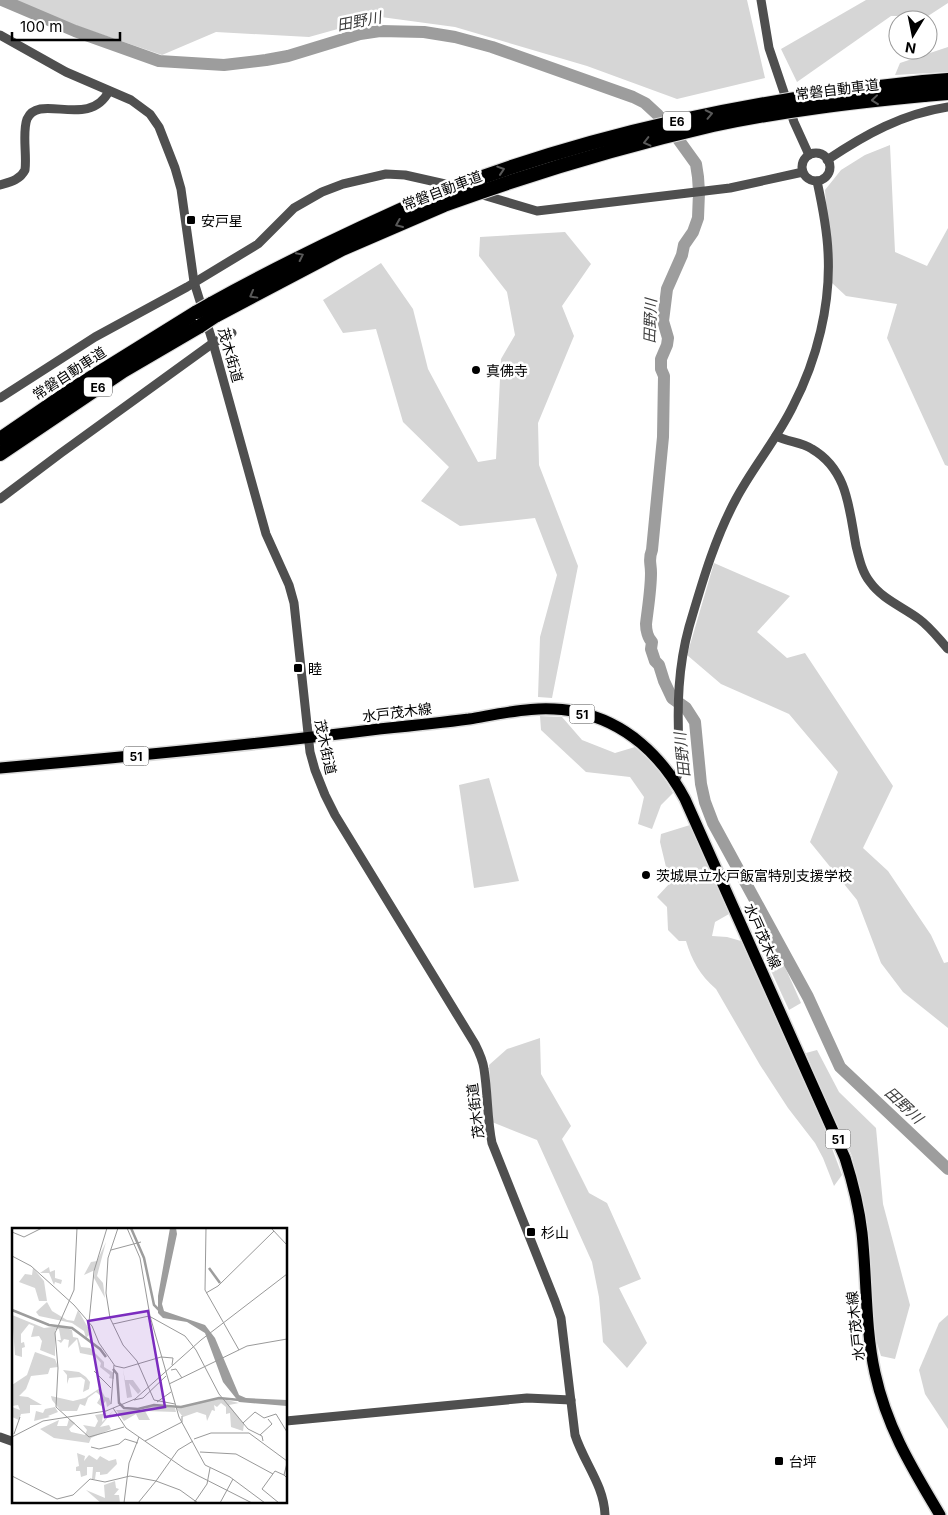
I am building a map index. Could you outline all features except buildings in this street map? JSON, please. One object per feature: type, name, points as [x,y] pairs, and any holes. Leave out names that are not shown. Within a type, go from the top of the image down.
[{"type":"highway","name":"常磐自動車道","points":[[924,88],[948,80]]},
{"type":"highway","name":"常磐自動車道","points":[[0,454],[270,272],[337,238],[442,199],[487,175],[609,137],[712,113],[836,91],[924,88],[948,93]]},
{"type":"highway","name":"常磐自動車道","points":[[0,439],[73,389],[174,326],[197,323]]},
{"type":"highway","points":[[0,462],[197,323]]},
{"type":"highway","points":[[0,430],[116,354],[174,326]]},
{"type":"main road","name":"水戸茂木線","points":[[0,768],[308,738],[467,719],[532,709],[566,710],[597,718],[617,728],[652,753],[675,780],[685,799],[845,1158],[858,1208],[870,1337],[880,1393],[892,1429],[936,1514]]},
{"type":"street","points":[[761,0],[769,48],[794,122],[809,155]]},
{"type":"street","name":"茂木街道","points":[[0,35],[66,72],[131,100],[150,114],[167,144],[181,189],[194,282],[213,343],[266,534],[289,585],[294,603],[308,738],[315,770],[332,808],[470,1035],[480,1056],[484,1068],[489,1130],[492,1143],[556,1301],[560,1318],[575,1435],[580,1450],[600,1489],[606,1515]]},
{"type":"street","points":[[0,185],[16,180],[25,170],[26,125],[31,114],[42,109],[90,109],[101,102],[109,91]]},
{"type":"street","points":[[827,160],[856,140],[877,129],[924,111],[948,107]]},
{"type":"street","points":[[817,154],[827,160],[830,167],[827,175],[817,181],[810,180],[803,172],[804,161],[809,155],[817,154]]},
{"type":"street","points":[[0,398],[95,337],[258,244],[294,208],[310,198],[343,184],[386,174],[405,174],[537,211],[722,189],[778,179],[803,172]]},
{"type":"street","points":[[675,780],[679,773],[680,763],[677,714],[680,671],[688,631],[709,561],[735,500],[794,405],[807,374],[819,335],[827,292],[828,252],[817,181]]},
{"type":"street","points":[[0,499],[213,343],[232,334]]},
{"type":"street","points":[[776,436],[805,445],[828,460],[844,489],[859,559],[870,582],[883,595],[919,619],[948,649]]},
{"type":"street","points":[[288,1421],[527,1398],[571,1400]]},
{"type":"street","points":[[0,1437],[12,1441]]},
{"type":"shaded area","points":[[9,0],[747,0],[765,78],[677,99],[587,66],[455,27],[381,17],[309,37],[216,32],[162,55]]},
{"type":"shaded area","points":[[866,0],[948,0],[948,3],[937,10],[888,10],[888,18],[797,82],[781,49]]},
{"type":"shaded area","points":[[948,47],[948,72],[895,75],[900,63],[909,60],[938,60],[938,50]]},
{"type":"shaded area","points":[[890,145],[895,252],[927,266],[948,228],[948,466],[945,465],[887,338],[897,304],[846,296],[831,282],[825,190],[841,170],[865,155]]},
{"type":"shaded area","points":[[565,232],[591,264],[562,306],[574,336],[538,423],[539,465],[578,566],[552,698],[538,697],[540,637],[557,575],[535,518],[460,526],[421,501],[449,467],[403,422],[376,329],[343,333],[323,300],[381,263],[413,309],[428,369],[478,462],[496,459],[501,359],[515,335],[507,292],[479,256],[480,237]]},
{"type":"shaded area","points":[[714,563],[790,596],[757,632],[787,658],[805,653],[893,786],[863,848],[888,871],[931,935],[944,963],[948,962],[948,1028],[903,992],[881,963],[857,900],[810,842],[838,772],[789,714],[721,684],[687,655]]},
{"type":"shaded area","points":[[540,716],[562,717],[582,740],[615,753],[635,747],[646,757],[661,774],[673,793],[661,805],[652,829],[638,824],[644,797],[630,777],[586,772],[541,730]]},
{"type":"shaded area","points":[[489,778],[519,881],[474,888],[459,785]]},
{"type":"shaded area","points":[[690,825],[729,914],[715,922],[712,936],[727,937],[741,941],[824,1127],[842,1175],[834,1186],[815,1143],[788,1108],[760,1065],[716,989],[697,967],[686,941],[679,941],[668,930],[667,907],[657,897],[669,884],[663,872],[666,867],[660,842],[661,834]]},
{"type":"shaded area","points":[[769,931],[801,1003],[789,1010],[760,947]]},
{"type":"shaded area","points":[[540,1038],[541,1074],[571,1126],[562,1139],[589,1193],[607,1203],[641,1279],[619,1288],[647,1343],[627,1368],[603,1342],[599,1297],[592,1262],[537,1140],[492,1122],[489,1065],[507,1049]]},
{"type":"shaded area","points":[[817,1050],[839,1092],[876,1128],[883,1204],[910,1305],[895,1359],[881,1356],[875,1337],[867,1234],[852,1156],[806,1053]]},
{"type":"shaded area","points":[[948,1315],[948,1429],[925,1394],[919,1370],[939,1323]]},
{"type":"waterway","name":"田野川","points":[[2,0],[75,31],[159,61],[224,65],[266,60],[288,56],[360,34],[380,31],[424,32],[455,37],[492,47],[633,97],[645,103],[658,115],[678,139],[696,164],[699,192],[698,218],[693,232],[684,245],[682,255],[667,289],[663,321],[668,338],[661,359],[661,369],[664,376],[663,437],[650,559],[651,573],[646,624],[649,638],[652,642],[651,649],[672,698],[686,708],[695,722],[701,784],[713,823],[808,997],[840,1067],[948,1169]]},
{"type":"place","name":"安戸星","points":[[191,220]]},
{"type":"place","name":"真佛寺","points":[[476,370]]},
{"type":"place","name":"睦","points":[[298,668]]},
{"type":"place","name":"茨城県立水戸飯富特別支援学校","points":[[646,875]]},
{"type":"place","name":"杉山","points":[[531,1232]]},
{"type":"place","name":"台坪","points":[[779,1461]]}]
